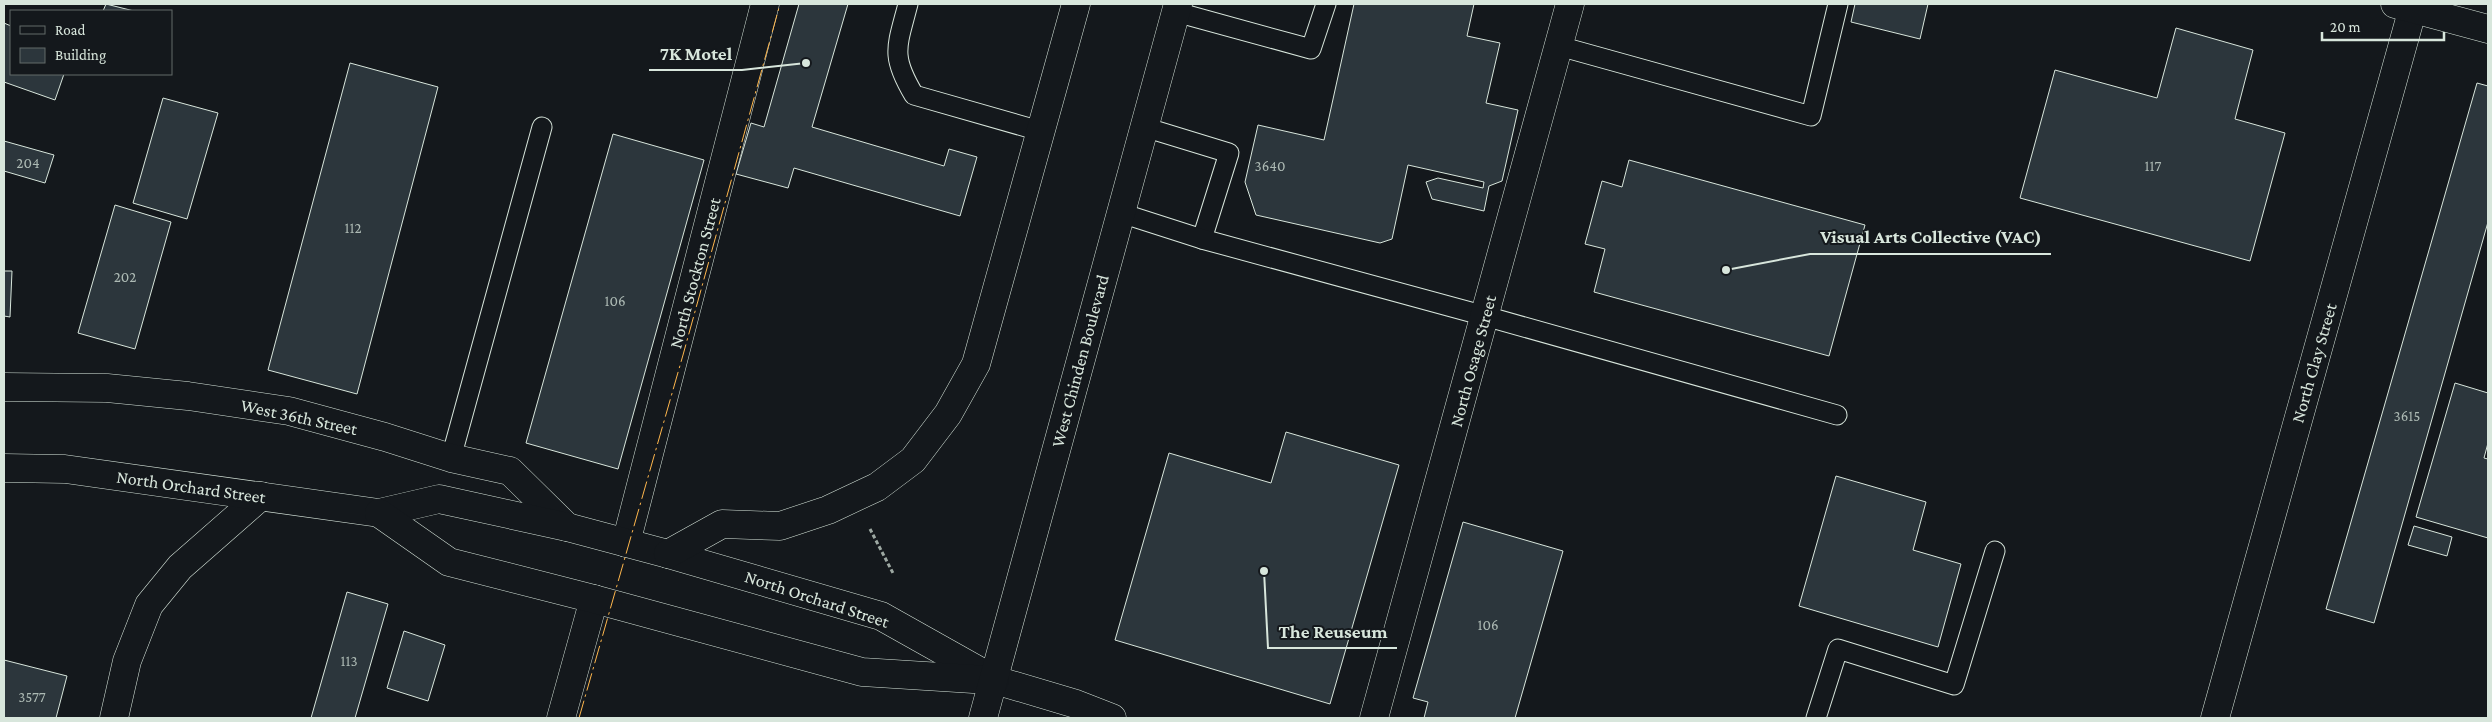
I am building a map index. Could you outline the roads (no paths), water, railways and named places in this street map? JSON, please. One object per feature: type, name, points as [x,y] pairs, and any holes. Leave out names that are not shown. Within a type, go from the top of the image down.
[{"type":"street","name":"North Stockton Street","points":[[626,543],[765,4]]},
{"type":"street","points":[[668,554],[722,524],[780,526],[828,510],[877,487],[913,460],[948,414],[976,364],[1076,4]]},
{"type":"street","name":"North Osage Street","points":[[1374,718],[1570,4]]},
{"type":"street","points":[[2407,5],[2488,29]]},
{"type":"street","name":"North Clay Street","points":[[2215,718],[2407,5]]},
{"type":"street","name":"West Chinden Boulevard","points":[[983,718],[995,680],[1009,619],[1177,8]]},
{"type":"street","name":"West 36th Street","points":[[4,387],[107,388],[188,396],[289,411],[385,437],[451,458],[510,471],[567,527]]},
{"type":"street","name":"North Orchard Street","points":[[4,468],[65,470],[378,513],[439,499],[567,527],[668,554],[881,616],[995,680]]},
{"type":"street","points":[[114,718],[127,661],[148,605],[180,567],[261,496]]},
{"type":"street","name":"North Orchard Street","points":[[378,513],[448,562],[594,599],[862,672],[995,680]]},
{"type":"street","points":[[561,718],[594,599]]},
{"type":"street","points":[[995,680],[1076,704],[1112,718]]},
{"type":"lane","points":[[908,4],[898,42],[898,63],[914,95],[1040,131]]},
{"type":"lane","points":[[1177,8],[1311,48],[1326,4]]},
{"type":"lane","points":[[1558,46],[1811,116],[1838,4]]},
{"type":"lane","points":[[451,458],[542,127]]},
{"type":"lane","points":[[1144,127],[1229,153],[1202,239]]},
{"type":"lane","points":[[1120,213],[1202,239],[1837,415]]},
{"type":"lane","points":[[1816,718],[1838,649],[1954,685],[1995,551]]},
{"type":"place","name":"7K Motel","points":[[806,63]]},
{"type":"place","name":"Visual Arts Collective (VAC)","points":[[1726,270]]},
{"type":"place","name":"The Reuseum","points":[[1264,571]]}]
